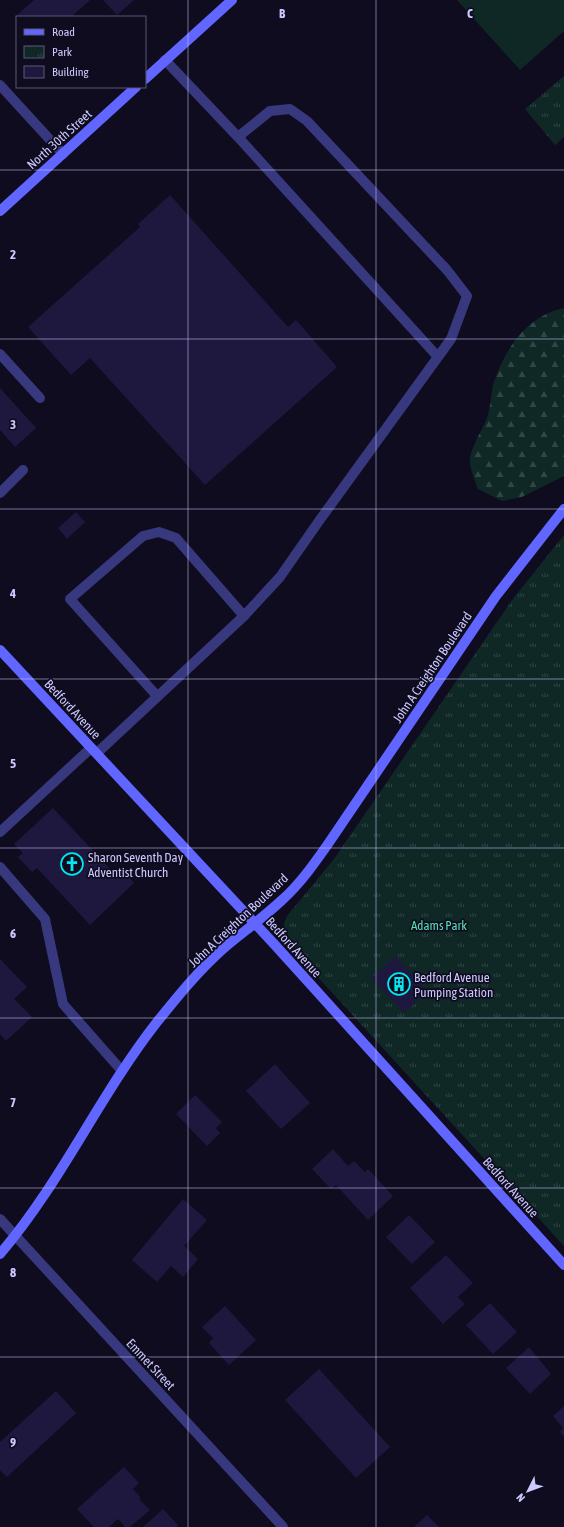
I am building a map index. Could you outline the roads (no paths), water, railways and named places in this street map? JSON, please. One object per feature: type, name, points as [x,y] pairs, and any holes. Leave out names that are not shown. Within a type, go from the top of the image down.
[{"type":"street","points":[[146,78],[232,0]]},
{"type":"street","points":[[165,60],[238,137],[438,358]]},
{"type":"street","points":[[0,85],[63,154]]},
{"type":"street","name":"North 30th Street","points":[[0,211],[135,88]]},
{"type":"street","points":[[0,832],[157,696],[244,616],[280,577],[438,358],[451,338],[467,296],[447,270],[307,121],[290,109],[270,111],[238,137]]},
{"type":"street","points":[[0,354],[40,398]]},
{"type":"street","points":[[0,493],[22,470]]},
{"type":"street","name":"John A Creighton Boulevard","points":[[0,1254],[51,1186],[122,1071],[157,1022],[201,970],[283,899],[305,875],[328,844],[496,596],[564,509]]},
{"type":"street","points":[[157,696],[70,599],[143,536],[159,532],[176,538],[244,616]]},
{"type":"street","name":"Bedford Avenue","points":[[0,650],[254,923],[564,1265]]},
{"type":"street","points":[[0,867],[45,919],[63,1004],[122,1071]]},
{"type":"street","name":"Emmet Street","points":[[0,1219],[283,1527]]},
{"type":"place","name":"Sharon Seventh Day Adventist Church","points":[[72,864]]},
{"type":"place","name":"Bedford Avenue Pumping Station","points":[[399,984]]},
{"type":"park label","name":"Adams Park","points":[[439,925]]}]
